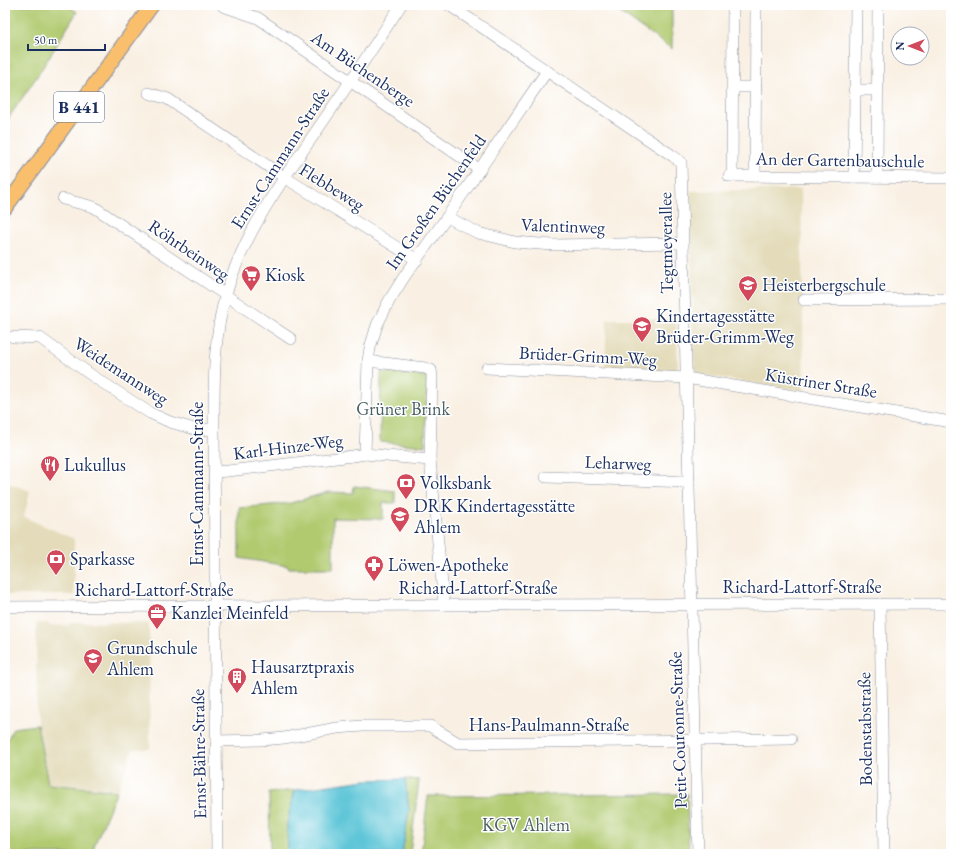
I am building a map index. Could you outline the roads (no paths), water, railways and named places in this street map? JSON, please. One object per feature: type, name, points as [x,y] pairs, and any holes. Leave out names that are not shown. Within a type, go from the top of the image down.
[{"type":"main road","name":"B 441","points":[[5,208],[152,5]]},
{"type":"street","name":"Ernst-Cammann-Straße","points":[[215,606],[214,372],[217,334],[225,295],[234,266],[248,236],[284,177],[401,5]]},
{"type":"street","name":"Tegtmeyerallee","points":[[449,5],[681,162],[691,604]]},
{"type":"street","points":[[733,5],[733,87],[756,87]]},
{"type":"street","points":[[755,176],[756,5]]},
{"type":"street","points":[[854,177],[856,5]]},
{"type":"street","points":[[877,177],[878,5]]},
{"type":"street","name":"Am Büchenberge","points":[[223,6],[258,18],[480,170]]},
{"type":"street","name":"Im Großen Büchenfeld","points":[[365,454],[368,361],[370,348],[377,325],[404,277],[548,71]]},
{"type":"street","name":"An der Gartenbauschule","points":[[733,87],[730,176],[951,178]]},
{"type":"street","points":[[854,90],[877,90]]},
{"type":"street","name":"Flebbeweg","points":[[149,93],[168,99],[284,177],[417,260]]},
{"type":"street","name":"Röhrbeinweg","points":[[63,199],[94,207],[291,339]]},
{"type":"street","name":"Valentinweg","points":[[447,217],[478,233],[515,242],[552,245],[682,243]]},
{"type":"street","points":[[804,300],[951,299]]},
{"type":"street","name":"Weidemannweg","points":[[13,337],[40,338],[94,377],[150,413],[170,422],[198,430],[214,429]]},
{"type":"street","points":[[368,361],[431,370],[430,460],[444,605]]},
{"type":"street","name":"Brüder-Grimm-Weg","points":[[487,368],[686,378]]},
{"type":"street","name":"Küstriner Straße","points":[[686,378],[951,422]]},
{"type":"street","points":[[365,454],[430,460]]},
{"type":"street","name":"Karl-Hinze-Weg","points":[[215,472],[365,454]]},
{"type":"street","name":"Leharweg","points":[[546,477],[689,482]]},
{"type":"street","name":"Petit-Couronne-Straße","points":[[691,604],[698,854]]},
{"type":"street","name":"Bodenstabstraße","points":[[880,604],[884,854]]},
{"type":"street","name":"Richard-Lattorf-Straße","points":[[5,608],[951,604]]},
{"type":"street","name":"Ernst-Bähre-Straße","points":[[215,606],[217,854]]},
{"type":"street","name":"Hans-Paulmann-Straße","points":[[216,741],[284,738],[337,728],[363,726],[430,726],[458,743],[791,739]]},
{"type":"water","points":[[405,779],[409,810],[402,854],[291,854],[288,852],[287,824],[295,790],[365,780]]},
{"type":"place","name":"Kiosk","points":[[251,292]]},
{"type":"place","name":"Heisterbergschule","points":[[748,302]]},
{"type":"place","name":"Kindertagesstätte Brüder-Grimm-Weg","points":[[642,343]]},
{"type":"place","name":"Lukullus","points":[[50,482]]},
{"type":"place","name":"Volksbank","points":[[406,500]]},
{"type":"place","name":"DRK Kindertagesstätte Ahlem","points":[[400,533]]},
{"type":"place","name":"Sparkasse","points":[[56,576]]},
{"type":"place","name":"Löwen-Apotheke","points":[[374,582]]},
{"type":"place","name":"Kanzlei Meinfeld","points":[[157,630]]},
{"type":"place","name":"Grundschule Ahlem","points":[[93,675]]},
{"type":"place","name":"Hausarztpraxis Ahlem","points":[[237,694]]},
{"type":"park label","name":"Grüner Brink","points":[[403,409]]},
{"type":"park label","name":"KGV Ahlem","points":[[526,825]]}]
